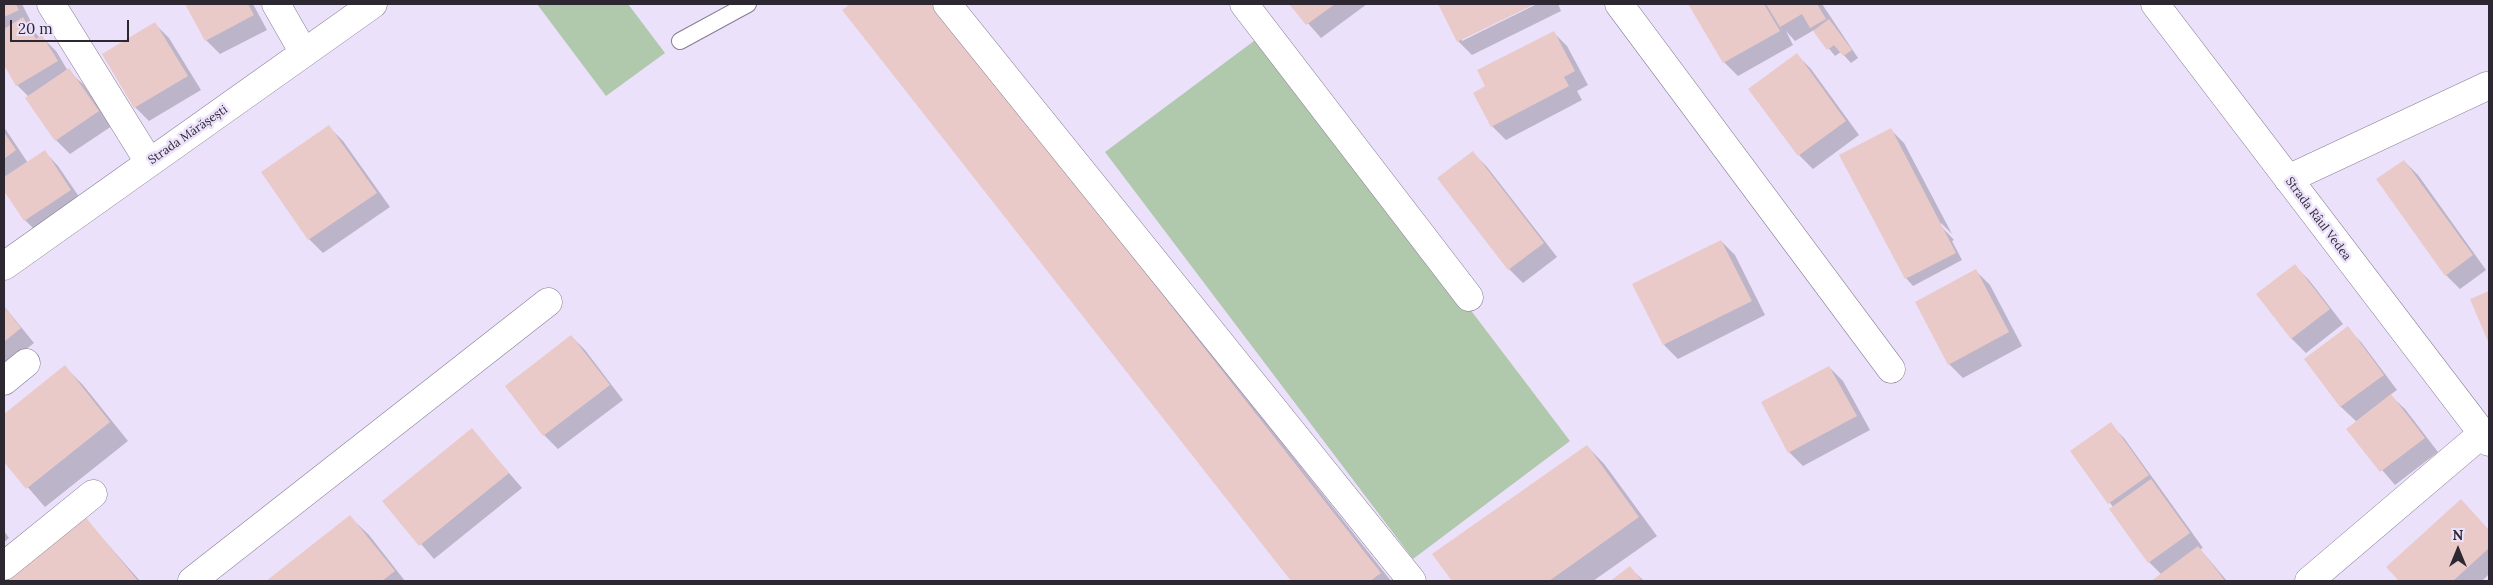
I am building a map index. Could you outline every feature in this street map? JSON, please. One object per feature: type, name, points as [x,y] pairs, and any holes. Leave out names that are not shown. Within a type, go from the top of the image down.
[{"type":"street","points":[[51,4],[150,162]]},
{"type":"street","points":[[276,4],[304,53]]},
{"type":"street","name":"Strada Mărășești","points":[[4,266],[373,4]]},
{"type":"street","points":[[946,4],[1412,581]]},
{"type":"street","points":[[1244,4],[1469,297]]},
{"type":"street","points":[[1619,4],[1891,369]]},
{"type":"street","name":"Strada Râul Vedea","points":[[2155,4],[2486,438],[2309,581]]},
{"type":"street","points":[[2288,179],[2487,86]]},
{"type":"street","points":[[192,581],[548,302]]},
{"type":"street","points":[[4,381],[26,363]]},
{"type":"street","points":[[4,566],[93,494]]},
{"type":"lane","points":[[680,41],[748,4]]},
{"type":"green space","points":[[537,4],[628,4],[665,53],[606,96]]},
{"type":"green space","points":[[1262,35],[1570,441],[1413,559],[1105,152]]},
{"type":"building","points":[[4,4],[16,4],[19,10],[4,17]]},
{"type":"building","points":[[185,4],[248,4],[254,15],[205,41]]},
{"type":"building","points":[[850,4],[934,4],[1381,573],[1370,581],[1291,581],[842,10]]},
{"type":"building","points":[[1289,4],[1335,4],[1306,25]]},
{"type":"building","points":[[1438,4],[1535,4],[1457,42]]},
{"type":"building","points":[[1688,4],[1764,4],[1780,31],[1723,63]]},
{"type":"building","points":[[1766,4],[1817,4],[1826,19],[1810,28],[1802,14],[1780,27]]},
{"type":"building","points":[[23,17],[36,39],[42,35],[58,61],[16,86],[4,65],[4,29]]},
{"type":"building","points":[[1829,19],[1852,50],[1843,56],[1834,45],[1827,50],[1813,31]]},
{"type":"building","points":[[155,22],[188,76],[134,108],[102,54]]},
{"type":"building","points":[[1554,31],[1575,71],[1564,77],[1569,86],[1491,127],[1473,93],[1485,86],[1477,70]]},
{"type":"building","points":[[1797,53],[1846,121],[1798,156],[1748,89]]},
{"type":"building","points":[[69,68],[99,111],[55,141],[25,98]]},
{"type":"building","points":[[329,125],[377,193],[308,240],[261,172]]},
{"type":"building","points":[[1891,128],[1956,253],[1905,279],[1839,155]]},
{"type":"building","points":[[4,132],[16,150],[4,159]]},
{"type":"building","points":[[45,150],[71,190],[24,221],[4,191],[4,177]]},
{"type":"building","points":[[1473,151],[1544,243],[1508,270],[1437,178]]},
{"type":"building","points":[[2404,160],[2473,255],[2445,276],[2376,179]]},
{"type":"building","points":[[1721,240],[1752,301],[1663,345],[1632,284]]},
{"type":"building","points":[[2295,264],[2330,309],[2291,339],[2256,294]]},
{"type":"building","points":[[1976,269],[2009,332],[1948,365],[1915,302]]},
{"type":"building","points":[[2489,291],[2489,344],[2470,299]]},
{"type":"building","points":[[4,306],[21,328],[4,342]]},
{"type":"building","points":[[2348,326],[2384,375],[2340,407],[2304,359]]},
{"type":"building","points":[[571,335],[610,385],[543,436],[505,386]]},
{"type":"building","points":[[65,365],[110,422],[26,489],[4,462],[4,414]]},
{"type":"building","points":[[1829,366],[1857,416],[1788,453],[1761,402]]},
{"type":"building","points":[[2391,394],[2425,438],[2380,472],[2346,429]]},
{"type":"building","points":[[2111,422],[2149,475],[2108,504],[2070,451]]},
{"type":"building","points":[[472,428],[509,473],[419,546],[382,501]]},
{"type":"building","points":[[1587,445],[1639,517],[1549,581],[1452,581],[1432,554]]},
{"type":"building","points":[[2151,479],[2190,533],[2148,563],[2109,509]]},
{"type":"building","points":[[2461,499],[2489,530],[2489,548],[2453,581],[2399,581],[2386,567]]},
{"type":"building","points":[[83,514],[138,581],[4,581],[4,580]]},
{"type":"building","points":[[350,515],[395,571],[382,581],[266,581]]},
{"type":"building","points":[[2198,546],[2225,581],[2151,581]]},
{"type":"building","points":[[1630,566],[1642,581],[1610,581]]}]
